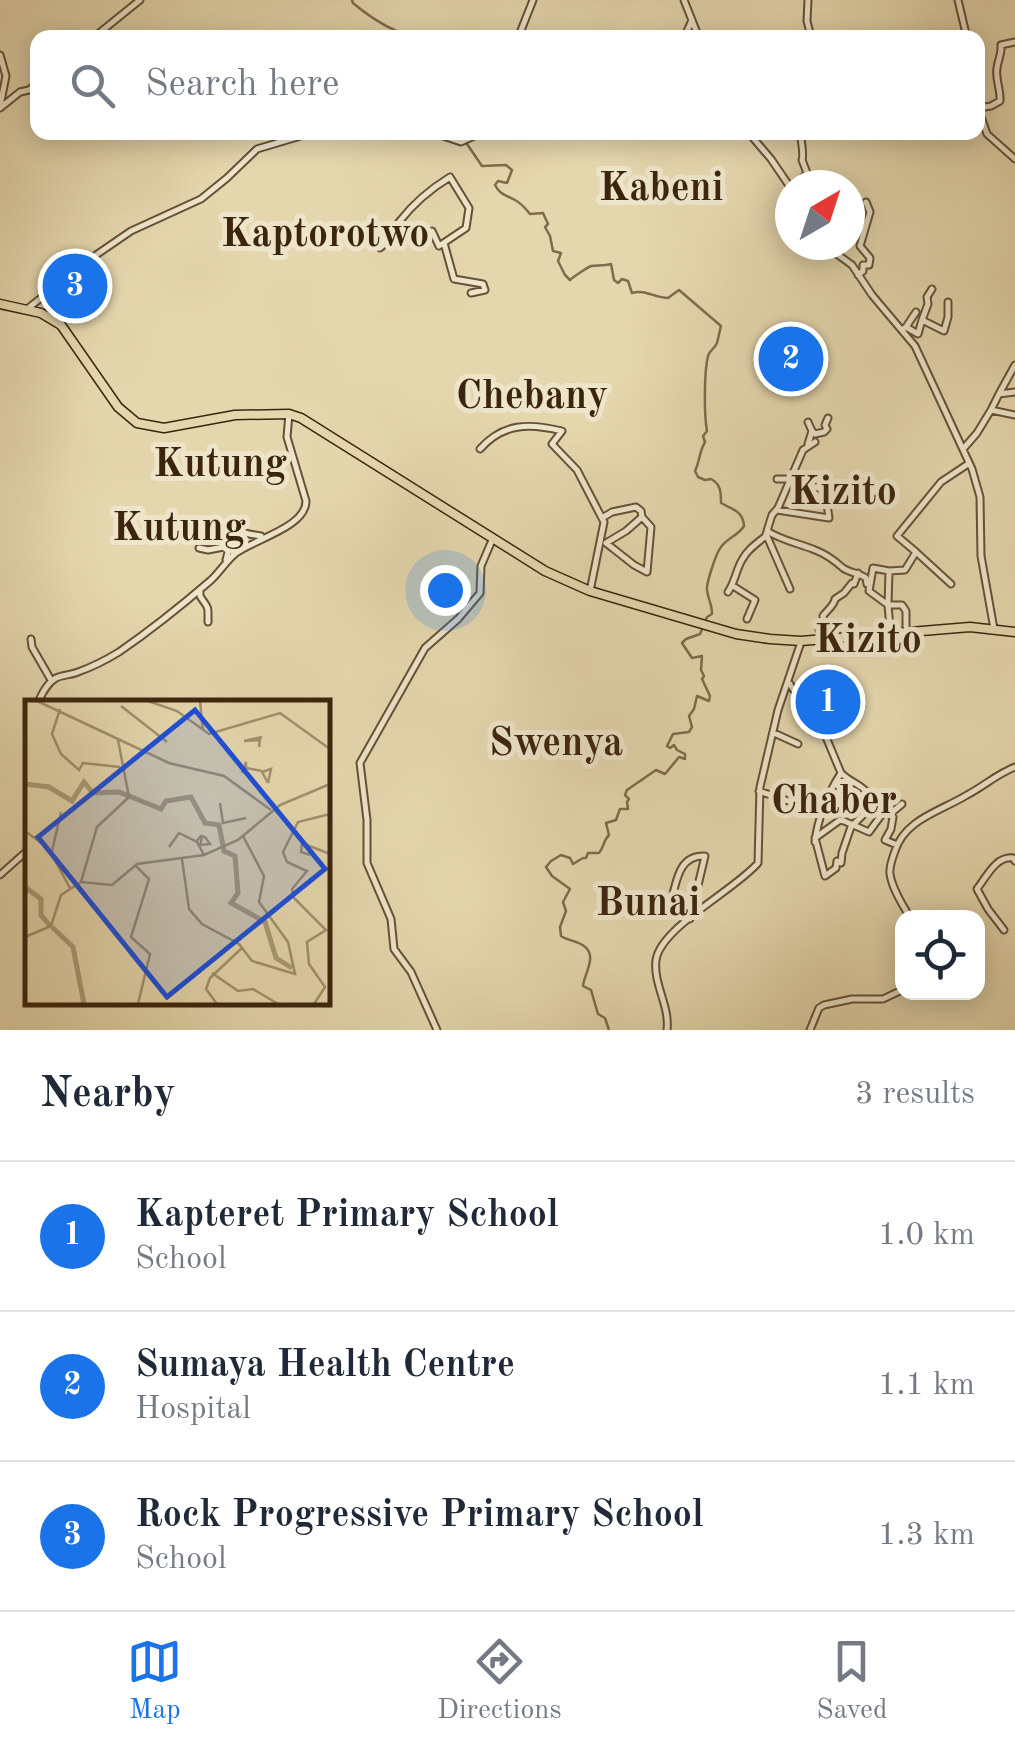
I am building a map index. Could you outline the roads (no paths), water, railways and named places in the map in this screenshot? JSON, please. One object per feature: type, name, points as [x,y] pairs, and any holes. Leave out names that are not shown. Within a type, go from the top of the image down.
[{"type":"main road","points":[[0,304],[41,313],[61,325],[118,407],[137,423],[164,428],[224,416],[288,414],[301,418],[545,571],[590,591],[751,637],[800,642],[970,627],[1015,632]]},
{"type":"street","points":[[103,30],[140,0]]},
{"type":"street","points":[[521,30],[533,0]]},
{"type":"street","points":[[684,0],[695,30]]},
{"type":"street","points":[[808,0],[809,30]]},
{"type":"street","points":[[958,0],[965,30]]},
{"type":"street","points":[[688,30],[692,20]]},
{"type":"street","points":[[985,107],[1000,101],[997,67],[1001,44],[1015,42]]},
{"type":"street","points":[[0,55],[6,76],[0,107]]},
{"type":"street","points":[[0,107],[30,89]]},
{"type":"street","points":[[985,128],[1015,159]]},
{"type":"street","points":[[27,309],[130,231],[199,200],[257,148],[286,140]]},
{"type":"street","points":[[755,140],[778,170]]},
{"type":"street","points":[[800,140],[806,170]]},
{"type":"street","points":[[380,248],[432,188],[450,177],[468,208],[466,228],[439,246],[432,231]]},
{"type":"street","points":[[858,275],[870,258],[860,246],[870,212],[866,202]]},
{"type":"street","points":[[444,243],[454,278],[483,284],[487,302]]},
{"type":"street","points":[[849,260],[872,296],[904,328],[969,463],[980,497],[981,556],[994,629]]},
{"type":"street","points":[[904,328],[918,334],[932,289]]},
{"type":"street","points":[[471,292],[485,290]]},
{"type":"street","points":[[922,320],[944,331],[948,302]]},
{"type":"street","points":[[904,328],[916,312]]},
{"type":"street","points":[[963,449],[991,410],[1015,365]]},
{"type":"street","points":[[999,394],[1015,392]]},
{"type":"street","points":[[991,410],[1015,415]]},
{"type":"street","points":[[39,700],[52,681],[114,655],[202,590],[238,552],[298,520],[306,509],[306,501],[287,437],[288,414]]},
{"type":"street","points":[[808,422],[816,434],[827,429],[828,418]]},
{"type":"street","points":[[480,449],[486,440],[518,425],[562,431],[552,444],[577,470],[604,522],[590,591]]},
{"type":"street","points":[[807,447],[812,431]]},
{"type":"street","points":[[747,619],[756,600],[731,589],[740,562],[766,534],[802,450],[815,442]]},
{"type":"street","points":[[952,584],[897,536],[940,482],[969,463]]},
{"type":"street","points":[[777,479],[790,478],[825,490],[829,518],[778,510]]},
{"type":"street","points":[[594,499],[612,512]]},
{"type":"street","points":[[602,518],[636,507],[641,510],[651,527],[647,572],[606,543],[620,532]]},
{"type":"street","points":[[603,531],[626,531],[642,517]]},
{"type":"street","points":[[218,524],[264,536]]},
{"type":"street","points":[[766,534],[836,560],[870,584]]},
{"type":"street","points":[[766,534],[790,589]]},
{"type":"street","points":[[437,1030],[411,972],[394,949],[391,919],[366,858],[367,820],[360,766],[425,648],[481,592],[481,566],[493,538]]},
{"type":"street","points":[[184,602],[224,566],[230,545],[199,548]]},
{"type":"street","points":[[906,626],[902,606],[888,605],[869,591],[873,568],[906,570],[916,552]]},
{"type":"street","points":[[885,634],[890,628],[889,571]]},
{"type":"street","points":[[819,630],[825,626],[826,611],[854,584],[858,573]]},
{"type":"street","points":[[202,590],[200,596],[208,608],[208,622]]},
{"type":"street","points":[[31,639],[52,681]]},
{"type":"street","points":[[668,1030],[657,958],[669,936],[758,863],[760,791],[778,710],[800,642]]},
{"type":"street","points":[[788,681],[802,701],[807,726],[813,730],[836,720]]},
{"type":"street","points":[[821,725],[841,773],[892,816],[885,840],[896,846]]},
{"type":"street","points":[[774,733],[798,744]]},
{"type":"street","points":[[906,910],[890,870],[898,840],[913,825],[1015,767]]},
{"type":"street","points":[[841,773],[817,822],[815,840],[824,876],[836,868],[837,861],[841,862],[852,824],[875,803]]},
{"type":"street","points":[[760,791],[821,812]]},
{"type":"street","points":[[815,840],[840,820],[869,832],[902,804]]},
{"type":"street","points":[[0,875],[25,853]]},
{"type":"street","points":[[672,898],[684,863],[705,856],[690,919]]},
{"type":"street","points":[[1004,930],[978,889],[1001,860],[1008,856],[1015,861]]},
{"type":"street","points":[[810,1030],[824,1005],[852,999],[883,1000],[895,994]]},
{"type":"waterway","points":[[352,0],[395,30]]},
{"type":"waterway","points":[[466,140],[482,166],[506,165],[512,170],[507,183],[498,181],[495,185],[530,214],[543,213],[553,251],[561,253],[558,261],[570,280],[591,266],[611,264],[614,280],[628,281],[632,293],[668,298],[679,290],[721,326],[707,363],[707,431],[695,471],[698,477],[717,483],[721,503],[739,514],[744,526],[724,544],[714,562],[707,587],[712,614],[700,634],[682,643],[692,658],[702,656],[702,679],[709,701],[697,696],[689,716],[692,727],[689,732],[673,734],[667,746],[674,745],[685,754],[685,759],[679,757],[665,774],[656,770],[627,790],[628,809],[620,809],[616,820],[606,823],[609,835],[599,853],[588,853],[573,864],[561,855],[546,867],[570,889],[563,902],[566,911],[561,936],[588,950],[590,960],[583,986],[591,990],[598,1014],[605,1018],[609,1030]]},
{"type":"place","name":"Rock Progressive Primary School","points":[[75,286]]},
{"type":"place","name":"Sumaya Health Centre","points":[[791,359]]},
{"type":"place","name":"Kapteret Primary School","points":[[828,702]]},
{"type":"district","name":"Kabeni","points":[[661,186]]},
{"type":"district","name":"Kaptorotwo","points":[[325,232]]},
{"type":"district","name":"Chebany","points":[[532,394]]},
{"type":"district","name":"Kutung","points":[[220,462]]},
{"type":"district","name":"Kizito","points":[[843,490]]},
{"type":"district","name":"Kutung","points":[[179,526]]},
{"type":"district","name":"Kizito","points":[[868,638]]},
{"type":"district","name":"Swenya","points":[[556,741]]},
{"type":"district","name":"Chaber","points":[[834,799]]},
{"type":"district","name":"Bunai","points":[[648,901]]}]
